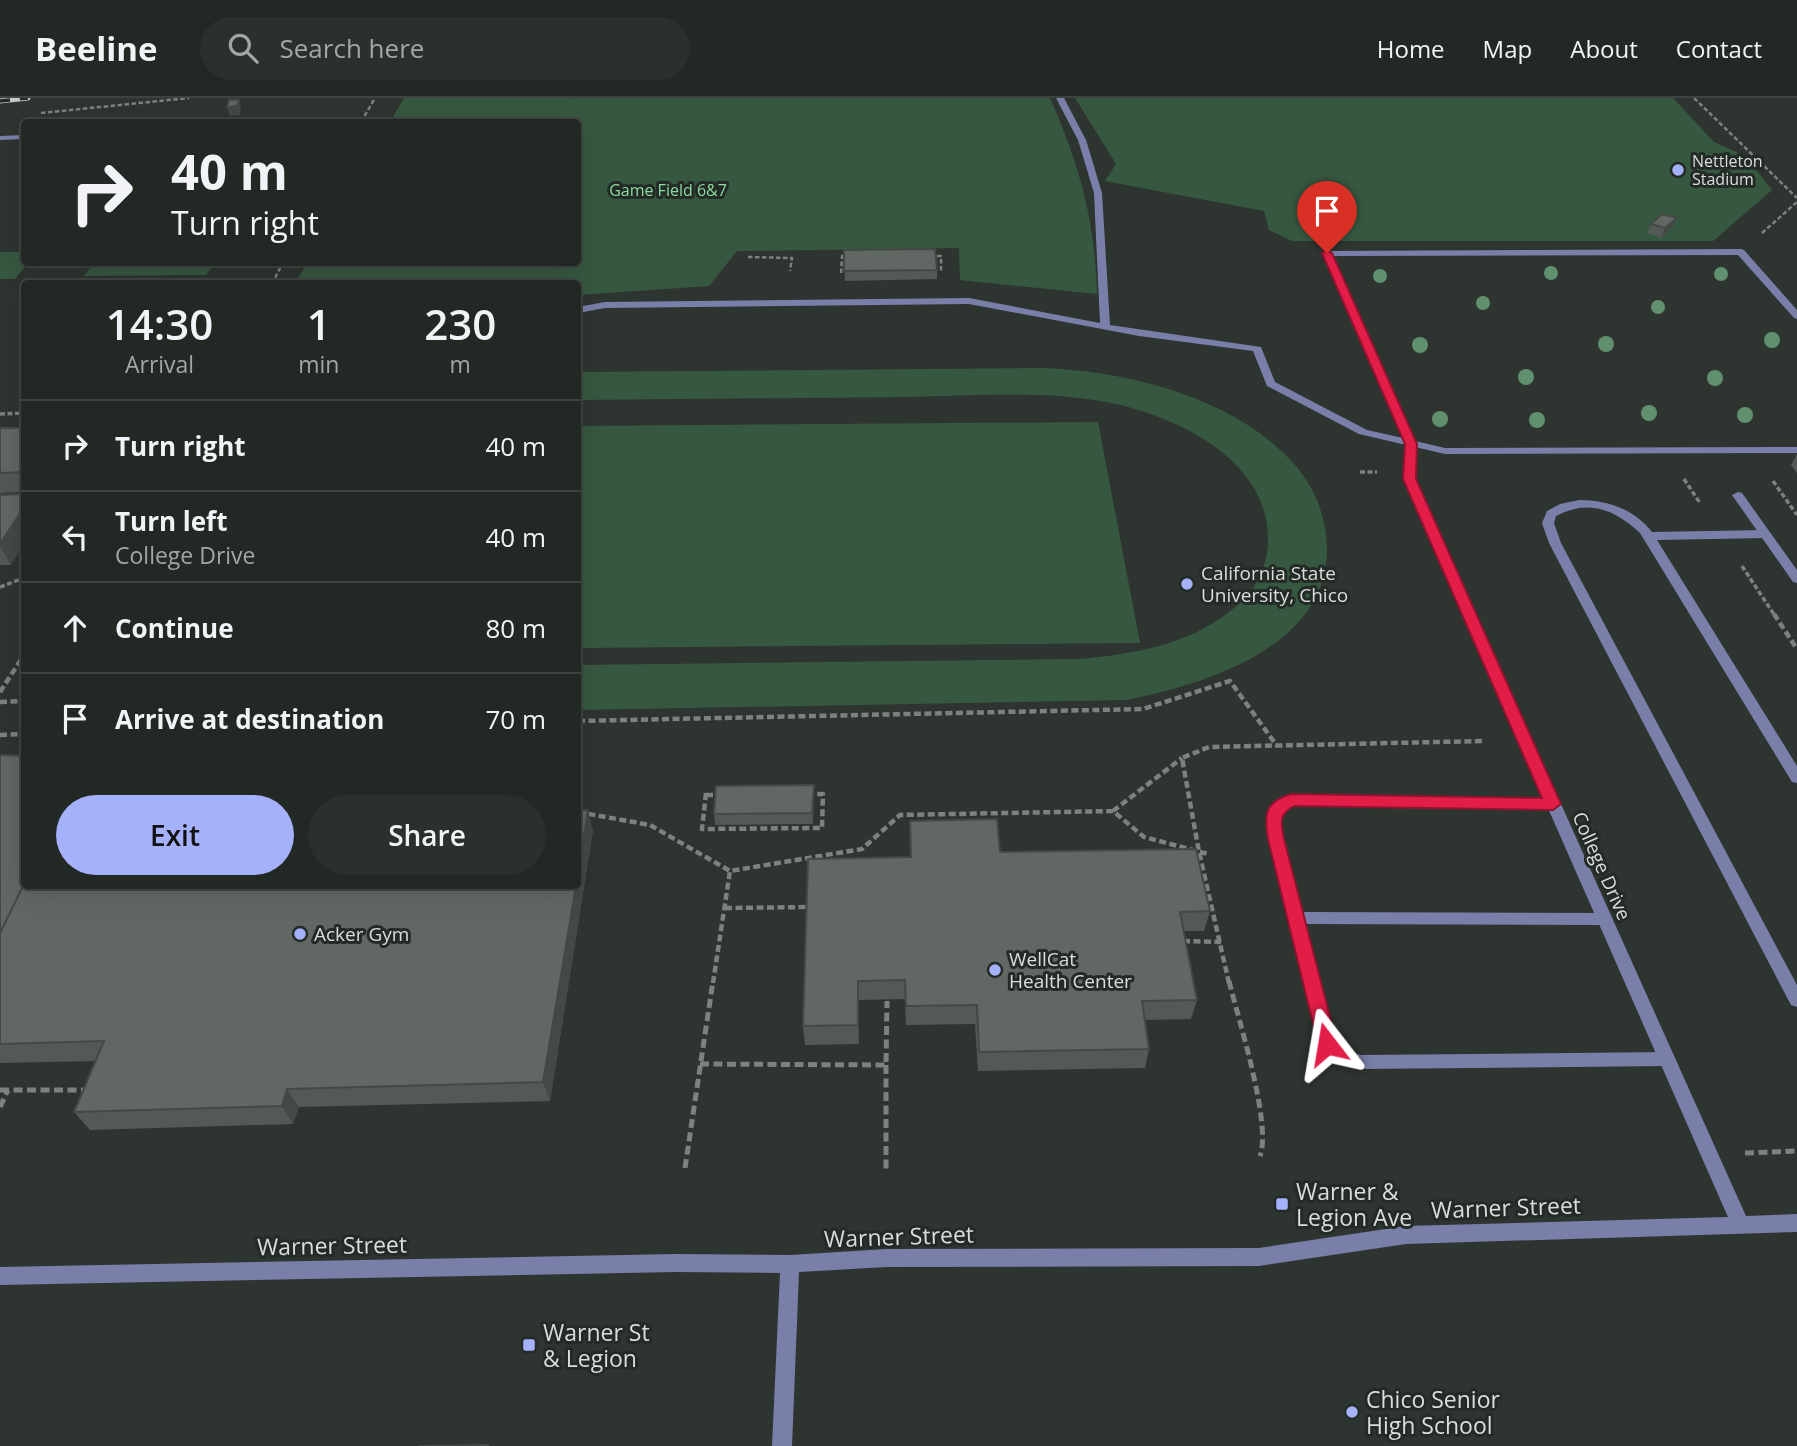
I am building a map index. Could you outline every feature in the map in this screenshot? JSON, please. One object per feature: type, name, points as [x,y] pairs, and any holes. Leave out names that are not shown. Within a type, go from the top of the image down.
[{"type":"street","points":[[1060,98],[1082,140],[1098,192],[1105,326]]},
{"type":"street","points":[[0,138],[21,137]]},
{"type":"street","points":[[1411,444],[1327,253],[1741,252],[1797,316]]},
{"type":"street","points":[[581,309],[605,305],[969,301],[1105,326],[1257,349],[1271,384],[1363,432],[1446,451],[1797,450]]},
{"type":"street","name":"College Drive","points":[[1411,444],[1409,479],[1740,1224]]},
{"type":"street","points":[[1738,495],[1797,579]]},
{"type":"street","points":[[1796,775],[1638,522],[1624,513],[1590,504],[1560,507],[1551,514],[1548,523],[1555,543],[1797,1000]]},
{"type":"street","points":[[1649,536],[1765,534]]},
{"type":"street","points":[[1553,804],[1291,800],[1277,808],[1272,818],[1327,1044],[1340,1056],[1362,1062],[1667,1059]]},
{"type":"street","points":[[1296,918],[1604,919]]},
{"type":"street","name":"Warner Street","points":[[0,1276],[676,1263],[790,1264],[887,1258],[1259,1257],[1406,1235],[1797,1223]]},
{"type":"street","points":[[782,1446],[790,1264]]},
{"type":"path","points":[[41,113],[190,98]]},
{"type":"path","points":[[363,119],[375,98]]},
{"type":"path","points":[[1693,98],[1716,117],[1797,200],[1741,252]]},
{"type":"path","points":[[842,256],[854,256]]},
{"type":"path","points":[[928,256],[941,256],[942,283]]},
{"type":"path","points":[[748,257],[792,258],[790,271]]},
{"type":"path","points":[[0,414],[21,413]]},
{"type":"path","points":[[1766,470],[1797,515]]},
{"type":"path","points":[[0,587],[21,579]]},
{"type":"path","points":[[0,692],[21,660]]},
{"type":"path","points":[[581,721],[1143,709],[1230,681],[1277,746]]},
{"type":"path","points":[[0,702],[21,701]]},
{"type":"path","points":[[0,735],[21,734]]},
{"type":"path","points":[[581,813],[650,825],[730,871],[862,849],[900,815],[1113,811],[1182,758],[1209,747],[1483,741]]},
{"type":"path","points":[[1182,758],[1199,852],[1259,1109],[1264,1145],[1260,1156]]},
{"type":"path","points":[[732,795],[706,794],[702,829],[822,828],[823,793],[797,794]]},
{"type":"path","points":[[1113,811],[1144,837],[1208,854]]},
{"type":"path","points":[[685,1168],[730,871]]},
{"type":"path","points":[[725,908],[809,907]]},
{"type":"path","points":[[1177,942],[1221,942]]},
{"type":"path","points":[[886,1169],[887,1001]]},
{"type":"path","points":[[701,1064],[886,1065]]},
{"type":"path","points":[[0,1090],[94,1090]]},
{"type":"path","points":[[0,1107],[8,1090]]},
{"type":"path","points":[[1709,1154],[1797,1151]]},
{"type":"green space","name":"Game Field 6&7","points":[[404,98],[1050,98],[1070,147],[1084,194],[1093,241],[1097,294],[960,280],[959,248],[737,251],[709,286],[581,295],[581,280],[297,280],[305,266],[581,266],[581,119],[392,119]]},
{"type":"green space","points":[[1075,98],[1673,98],[1714,142],[1745,156],[1772,190],[1713,241],[1292,241],[1269,230],[1264,211],[1105,181],[1116,164]]},
{"type":"green space","points":[[0,252],[21,252],[21,266],[26,266],[15,279],[0,279]]},
{"type":"green space","points":[[92,266],[212,266],[206,275],[84,276]]},
{"type":"green space","points":[[1043,368],[1110,375],[1179,392],[1212,405],[1242,422],[1270,441],[1302,474],[1319,505],[1325,527],[1327,551],[1321,585],[1306,613],[1283,637],[1255,656],[1190,684],[1126,700],[581,710],[581,665],[1078,659],[1123,654],[1167,644],[1208,626],[1227,614],[1249,594],[1261,573],[1268,542],[1265,516],[1256,492],[1242,472],[1224,454],[1180,426],[1132,408],[1048,395],[581,400],[581,372]]},
{"type":"green space","points":[[1098,422],[1140,643],[581,648],[581,426]]},
{"type":"building","points":[[229,100],[239,100],[237,106],[227,107]]},
{"type":"building","points":[[1662,214],[1677,218],[1665,228],[1651,224]]},
{"type":"building","points":[[935,249],[937,270],[844,271],[844,250]]},
{"type":"building","points":[[0,428],[21,428],[21,472],[0,473]]},
{"type":"building","points":[[21,494],[21,512],[0,544],[0,495]]},
{"type":"building","points":[[0,755],[21,756],[22,889],[0,933]]},
{"type":"building","points":[[814,785],[812,813],[714,814],[716,786]]},
{"type":"building","points":[[581,810],[588,810],[581,856]]},
{"type":"building","name":"WellCat Health Center","points":[[997,819],[1000,852],[1196,849],[1210,911],[1180,912],[1197,1000],[1142,1001],[1149,1049],[979,1052],[977,1005],[906,1006],[905,980],[858,981],[858,1025],[803,1026],[808,859],[911,857],[910,821]]},
{"type":"building","name":"Acker Gym","points":[[22,889],[575,889],[543,1082],[287,1089],[282,1106],[74,1112],[104,1041],[0,1044],[0,933]]},
{"type":"building","points":[[488,1445],[488,1446],[419,1446]]},
{"type":"railway","points":[[0,101],[28,98]]},
{"type":"place","name":"Nettleton Stadium","points":[[1678,170]]},
{"type":"place","name":"California State University, Chico","points":[[1187,584]]},
{"type":"place","name":"Acker Gym","points":[[300,934]]},
{"type":"place","name":"WellCat Health Center","points":[[995,970]]},
{"type":"place","name":"Warner & Legion Ave","points":[[1282,1204]]},
{"type":"place","name":"Warner St & Legion","points":[[529,1345]]},
{"type":"place","name":"Chico Senior High School","points":[[1352,1412]]},
{"type":"route","points":[[1327,253],[1411,444],[1409,479],[1553,804],[1291,800],[1277,808],[1272,818],[1276,839],[1327,1044]]}]
